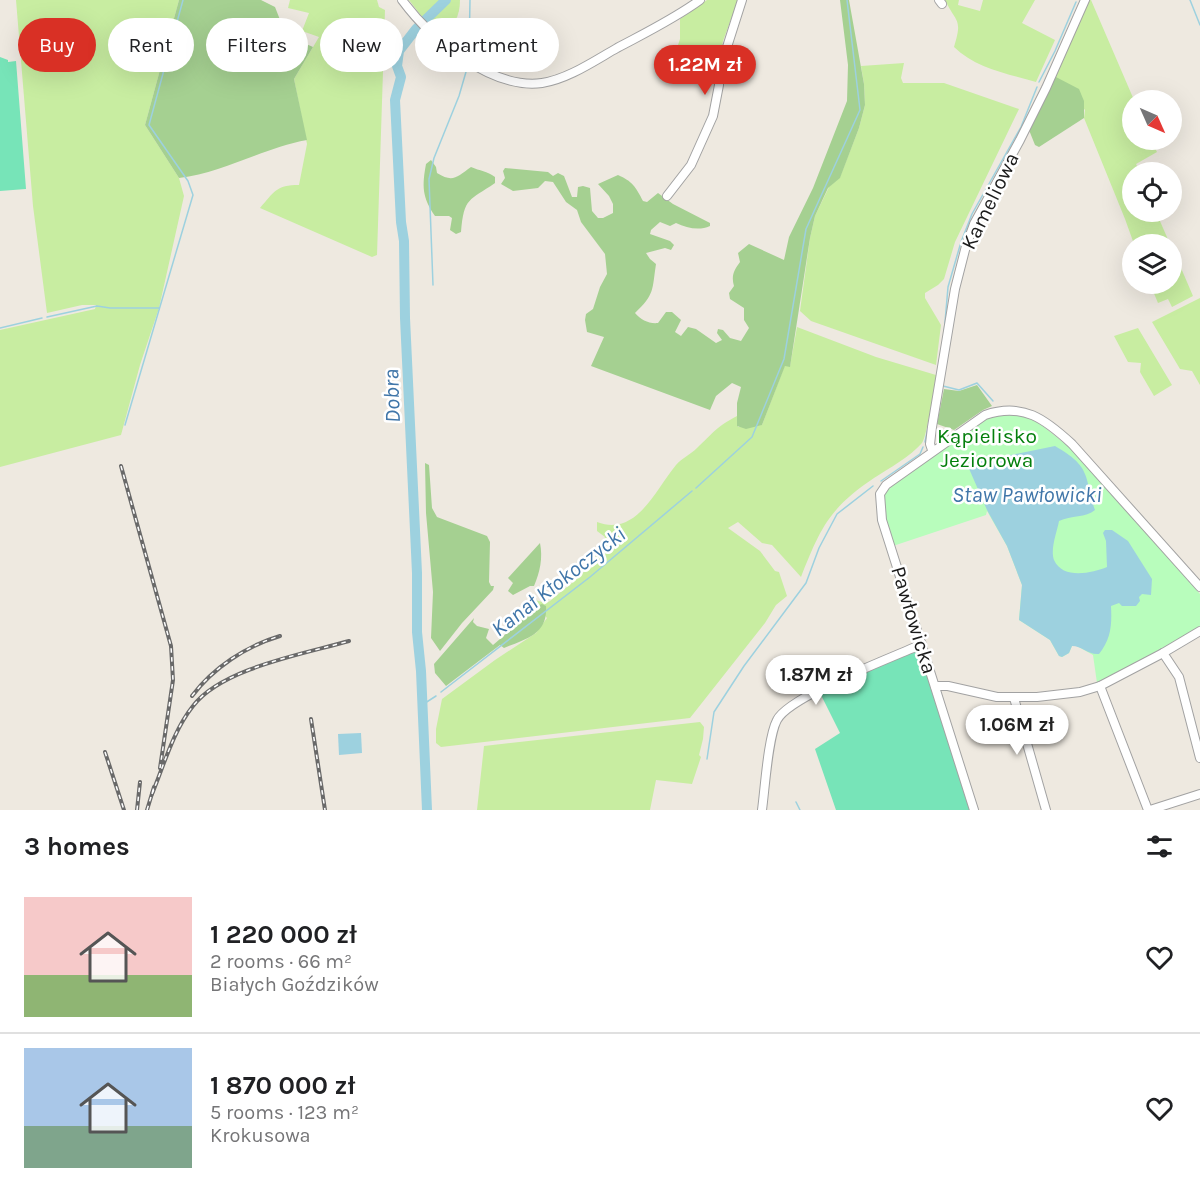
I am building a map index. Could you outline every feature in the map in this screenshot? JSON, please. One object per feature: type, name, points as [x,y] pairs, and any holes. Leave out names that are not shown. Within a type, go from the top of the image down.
[{"type":"street","points":[[402,0],[430,32],[466,59],[506,80],[520,83],[544,83],[573,72],[700,0]]},
{"type":"street","points":[[667,196],[691,165],[713,116],[720,69],[742,0]]},
{"type":"street","name":"Kameliowa","points":[[932,450],[930,444],[932,427],[955,289],[966,246],[975,224],[1046,88],[1085,0]]},
{"type":"street","points":[[932,450],[985,414],[1001,410],[1028,412],[1049,425],[1072,444],[1200,587]]},
{"type":"street","name":"Pawłowicka","points":[[932,450],[883,488],[880,506],[886,534],[974,810]]},
{"type":"street","points":[[935,686],[948,686],[977,694],[1014,698],[1070,694],[1100,686],[1200,631]]},
{"type":"street","points":[[762,810],[774,726],[783,711],[821,689],[922,644]]},
{"type":"street","points":[[1163,653],[1179,677],[1200,758]]},
{"type":"street","points":[[1100,686],[1149,810],[1200,794]]},
{"type":"street","points":[[1014,698],[1046,810]]},
{"type":"green space","points":[[16,0],[179,0],[174,18],[108,18],[108,72],[159,72],[145,125],[179,178],[184,196],[159,308],[140,365],[121,435],[0,467],[0,330],[95,309],[96,305],[82,305],[47,313],[33,206],[22,72],[96,72],[96,18],[18,18],[18,24]]},
{"type":"green space","points":[[179,0],[261,0],[275,7],[279,18],[206,18],[206,72],[298,72],[294,79],[307,140],[211,171],[179,178],[145,125],[159,72],[194,72],[194,18],[174,18]]},
{"type":"green space","points":[[290,0],[377,0],[379,7],[385,10],[385,18],[320,18],[320,72],[383,72],[377,255],[372,257],[260,208],[280,188],[299,185],[307,144],[294,79],[298,72],[308,72],[308,55],[319,37],[308,33],[309,13],[288,8]]},
{"type":"green space","points":[[409,0],[460,0],[456,18],[423,18]]},
{"type":"green space","points":[[707,0],[738,0],[723,41],[716,76],[683,70],[683,64],[673,60],[680,39],[680,19]]},
{"type":"green space","points":[[840,0],[849,0],[864,84],[865,105],[840,178],[828,188],[815,216],[790,367],[785,366],[762,425],[746,429],[737,426],[737,403],[741,387],[732,383],[716,396],[710,410],[591,366],[604,337],[587,332],[585,320],[586,314],[593,309],[607,274],[605,254],[581,222],[577,210],[566,202],[553,182],[545,181],[538,188],[513,191],[501,184],[505,178],[503,171],[505,168],[548,172],[553,176],[558,173],[564,176],[572,197],[577,197],[578,187],[590,188],[592,211],[598,218],[613,213],[613,204],[598,184],[618,175],[633,185],[643,201],[647,202],[658,193],[673,204],[710,223],[710,226],[706,228],[697,229],[676,223],[670,226],[660,222],[651,230],[650,234],[670,241],[674,245],[671,250],[665,248],[646,253],[656,264],[653,286],[646,301],[635,313],[645,321],[658,323],[666,312],[672,312],[681,320],[675,332],[681,336],[688,327],[696,329],[716,343],[722,340],[717,333],[718,329],[723,330],[730,338],[741,341],[749,328],[744,320],[744,308],[730,299],[729,293],[734,286],[734,273],[740,262],[738,253],[749,244],[784,260],[789,237],[813,188],[847,101],[848,65]]},
{"type":"green space","points":[[945,0],[959,0],[958,5],[980,11],[983,0],[1035,0],[1022,23],[1055,40],[1036,82],[982,65],[954,47],[958,25]]},
{"type":"green space","points":[[1088,0],[1091,0],[1130,90],[1122,90],[1122,150],[1156,150],[1157,152],[1140,162],[1122,162],[1122,212],[1084,118],[1085,110],[1054,76]]},
{"type":"green space","points":[[308,45],[313,47],[308,55]]},
{"type":"green space","points":[[0,57],[8,62],[16,61],[26,189],[0,191]]},
{"type":"green space","points":[[904,63],[901,78],[903,83],[944,83],[1019,109],[955,242],[944,279],[925,293],[925,298],[941,325],[936,365],[811,321],[800,311],[815,216],[829,187],[840,177],[859,128],[865,105],[861,66]]},
{"type":"green space","points":[[1054,76],[1079,89],[1084,101],[1084,118],[1039,147],[1035,145],[1029,130]]},
{"type":"green space","points":[[431,160],[437,173],[447,178],[455,178],[471,167],[495,177],[495,183],[469,201],[464,212],[461,232],[456,234],[450,230],[452,218],[435,216],[425,197],[426,164]]},
{"type":"green space","points":[[1126,222],[1160,222],[1166,234],[1130,234]]},
{"type":"green space","points":[[1182,270],[1193,296],[1172,307],[1168,299],[1158,303],[1154,294],[1182,294]]},
{"type":"green space","points":[[1200,298],[1200,385],[1192,371],[1180,369],[1152,322]]},
{"type":"green space","points":[[797,327],[876,357],[936,375],[924,439],[917,448],[859,489],[836,510],[821,532],[801,577],[772,545],[762,543],[738,522],[728,528],[760,551],[775,571],[779,572],[787,596],[776,605],[765,623],[690,718],[441,747],[436,743],[436,729],[442,699],[536,633],[547,618],[535,605],[525,610],[535,600],[546,603],[550,601],[589,566],[605,537],[597,531],[597,522],[611,525],[623,523],[634,517],[644,508],[678,463],[730,420],[737,416],[738,427],[762,425],[785,365],[790,366]]},
{"type":"green space","points":[[1138,328],[1172,385],[1154,396],[1140,372],[1141,363],[1128,362],[1114,336]]},
{"type":"green space","points":[[977,385],[992,406],[954,430],[937,424],[944,389],[959,391]]},
{"type":"green space","name":"Kąpielisko Jeziorowa","points":[[1009,412],[1039,423],[1079,455],[1200,594],[1200,626],[1170,645],[1097,683],[1093,655],[1077,646],[1072,646],[1069,653],[1062,657],[1059,656],[1050,640],[1019,620],[1022,585],[1007,546],[987,511],[986,515],[893,546],[882,507],[884,490],[985,417]]},
{"type":"green space","points":[[425,463],[429,465],[432,508],[437,517],[487,536],[490,542],[489,582],[491,586],[494,586],[440,651],[431,638],[433,592],[426,513]]},
{"type":"green space","points":[[540,543],[540,565],[534,586],[513,595],[508,591],[513,583],[508,578]]},
{"type":"green space","points":[[542,604],[546,606],[546,616],[539,630],[534,634],[504,648],[500,645],[446,686],[435,673],[434,664],[474,618],[473,622],[477,626],[489,629],[486,638],[493,645],[507,633],[515,617],[525,610]]},
{"type":"green space","points":[[915,650],[922,656],[971,810],[836,810],[815,749],[840,733],[820,693]]},
{"type":"green space","points":[[700,722],[704,727],[699,755],[701,757],[692,784],[656,780],[650,810],[477,810],[484,746]]},
{"type":"water","name":"Staw Pawłowicki","points":[[1055,446],[1081,466],[1095,510],[1059,521],[1053,551],[1054,560],[1058,566],[1071,573],[1094,571],[1107,567],[1106,541],[1103,533],[1105,530],[1112,530],[1128,541],[1152,579],[1151,595],[1142,594],[1136,606],[1122,606],[1119,603],[1111,606],[1110,632],[1099,654],[1072,646],[1069,653],[1062,657],[1059,656],[1050,640],[1019,620],[1022,585],[1007,546],[987,510],[967,464]]},
{"type":"water","points":[[361,733],[362,753],[339,755],[338,734]]},
{"type":"waterway","points":[[125,425],[193,195],[188,181],[149,125],[183,0]]},
{"type":"waterway","name":"Dobra","points":[[427,810],[421,671],[417,632],[417,573],[405,318],[404,241],[395,100],[401,77],[397,66],[399,51],[416,29],[446,0]]},
{"type":"waterway","points":[[470,0],[470,18]]},
{"type":"waterway","name":"Kanał Kłokoczycki","points":[[696,488],[752,437],[784,359],[806,229],[860,110],[847,0]]},
{"type":"waterway","points":[[1190,0],[1200,25]]},
{"type":"waterway","points":[[1039,82],[1076,2]]},
{"type":"waterway","points":[[433,285],[429,179],[434,158],[459,96],[466,72]]},
{"type":"waterway","points":[[944,334],[948,287],[961,242],[972,214],[1021,127],[1037,87]]},
{"type":"waterway","points":[[47,317],[97,306],[159,308]]},
{"type":"waterway","points":[[0,328],[42,318]]},
{"type":"waterway","points":[[943,386],[959,390],[977,383],[993,401]]},
{"type":"waterway","points":[[925,442],[928,428]]},
{"type":"waterway","points":[[881,481],[920,454],[923,447]]},
{"type":"waterway","points":[[707,759],[714,712],[744,666],[806,583],[819,548],[837,514],[873,486]]},
{"type":"waterway","name":"Kanał Kłokoczycki","points":[[441,692],[590,577],[692,491]]},
{"type":"waterway","name":"Kanał Kłokoczycki","points":[[422,705],[436,696]]},
{"type":"waterway","points":[[796,802],[800,810]]},
{"type":"railway","points":[[121,466],[171,646],[173,680],[160,768]]},
{"type":"railway","points":[[192,696],[210,676],[231,659],[267,640],[280,636]]},
{"type":"railway","points":[[152,794],[180,726],[193,706],[206,693],[243,672],[349,641]]},
{"type":"railway","points":[[311,719],[325,810]]},
{"type":"railway","points":[[105,752],[124,810]]},
{"type":"railway","points":[[137,810],[140,782]]},
{"type":"railway","points":[[147,810],[154,787]]}]
